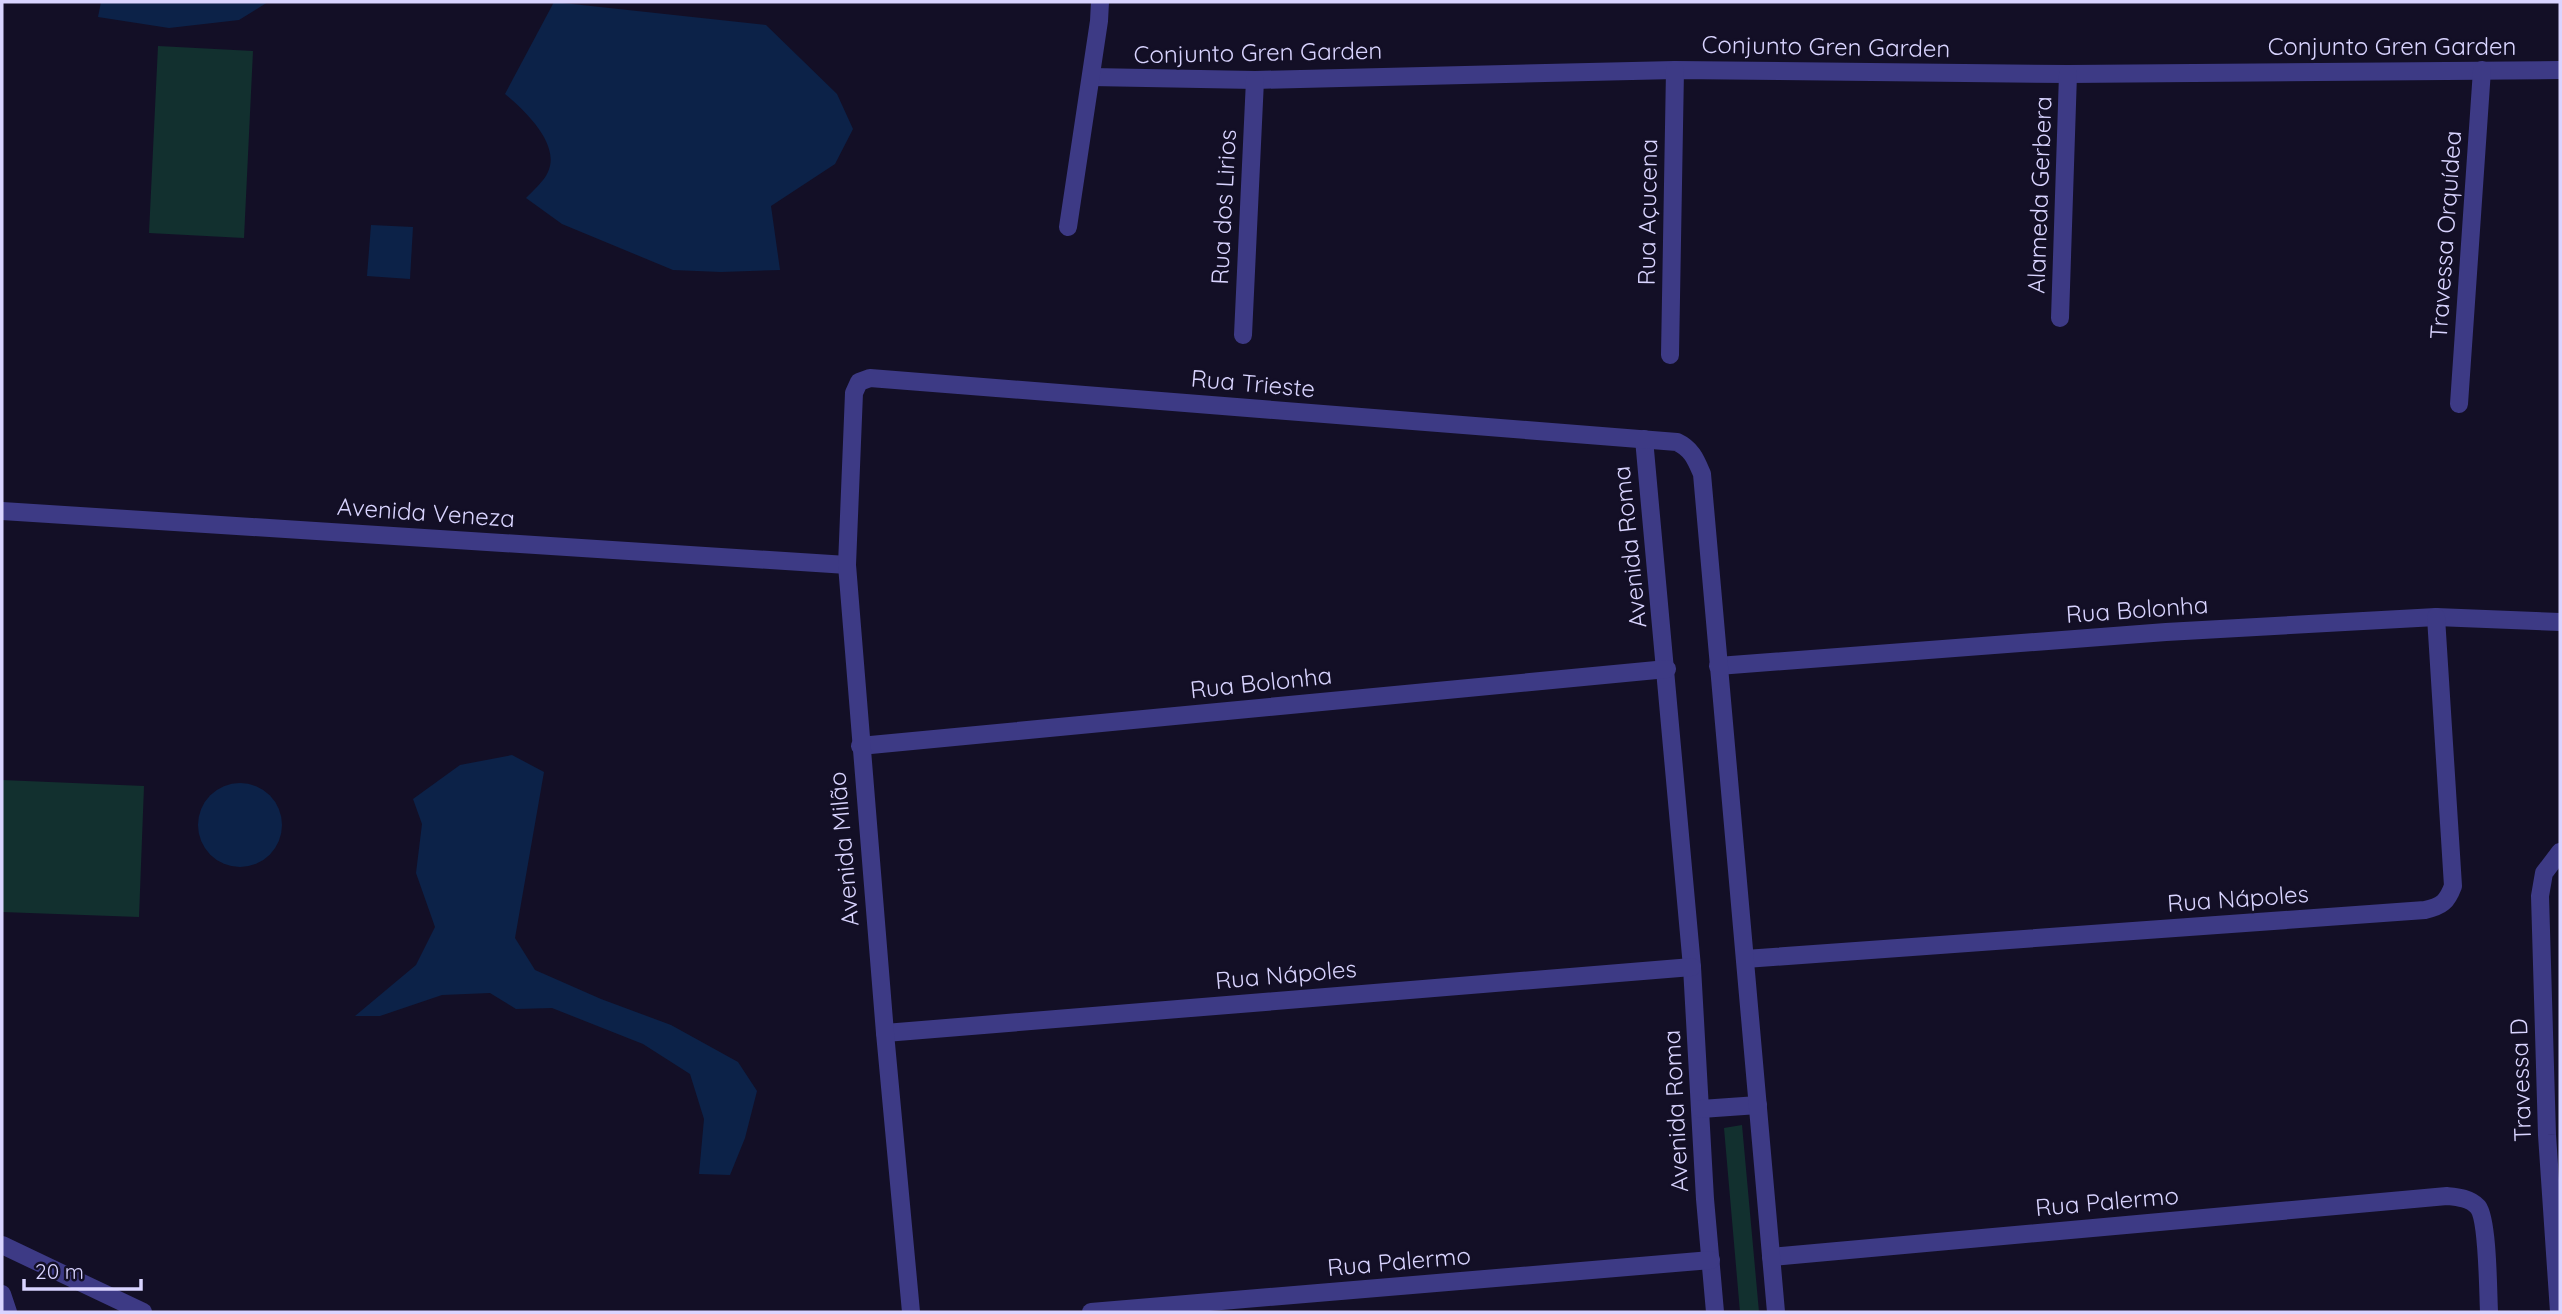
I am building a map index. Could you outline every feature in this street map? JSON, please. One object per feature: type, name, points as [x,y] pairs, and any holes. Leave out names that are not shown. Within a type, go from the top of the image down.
[{"type":"street","points":[[1068,227],[1100,2]]},
{"type":"street","name":"Conjunto Gren Garden","points":[[1091,77],[1255,80],[1675,70],[2068,74],[2560,70]]},
{"type":"street","name":"Rua Açucena","points":[[1670,355],[1675,70]]},
{"type":"street","name":"Travessa Orquídea","points":[[2459,404],[2482,70]]},
{"type":"street","name":"Alameda Gerbera","points":[[2060,318],[2068,74]]},
{"type":"street","name":"Rua dos Lirios","points":[[1243,335],[1255,80]]},
{"type":"street","name":"Rua Trieste","points":[[859,382],[870,377],[1644,439]]},
{"type":"street","name":"Avenida Milão","points":[[859,382],[854,393],[847,565],[860,746],[911,1312]]},
{"type":"street","name":"Avenida Roma","points":[[1716,1312],[1692,967],[1644,439],[1677,442],[1687,447],[1702,474],[1776,1312]]},
{"type":"street","name":"Avenida Veneza","points":[[2,511],[847,565]]},
{"type":"street","name":"Rua Bolonha","points":[[1718,666],[2153,633],[2436,617],[2560,622]]},
{"type":"street","name":"Rua Nápoles","points":[[1745,959],[2438,907],[2446,902],[2453,886],[2436,617]]},
{"type":"street","name":"Rua Bolonha","points":[[860,746],[1667,669]]},
{"type":"street","name":"Travessa D","points":[[2559,1312],[2554,1135],[2540,896],[2544,873],[2560,852]]},
{"type":"street","name":"Rua Nápoles","points":[[885,1033],[1692,967]]},
{"type":"street","points":[[1701,1109],[1758,1105]]},
{"type":"street","name":"Rua Palermo","points":[[1771,1257],[2447,1196],[2463,1198],[2478,1207],[2483,1222],[2489,1312]]},
{"type":"street","points":[[2,1245],[143,1312]]},
{"type":"street","name":"Rua Palermo","points":[[1091,1312],[1711,1260]]},
{"type":"street","points":[[2,1294],[8,1312]]},
{"type":"green space","points":[[158,46],[253,51],[244,238],[149,233]]},
{"type":"green space","points":[[2,780],[144,786],[139,917],[2,912]]},
{"type":"green space","points":[[1742,1125],[1759,1312],[1740,1312],[1724,1128]]},
{"type":"water","points":[[101,2],[268,2],[239,20],[169,28],[98,17]]},
{"type":"water","points":[[554,2],[766,25],[837,94],[853,129],[835,164],[771,206],[780,270],[673,270],[562,224],[526,198],[548,172],[551,161],[549,150],[538,128],[505,94]]},
{"type":"water","points":[[371,225],[413,227],[410,279],[367,276]]},
{"type":"water","points":[[512,755],[544,772],[515,938],[535,970],[601,999],[671,1025],[738,1062],[757,1091],[745,1138],[730,1175],[699,1174],[704,1119],[690,1074],[643,1044],[552,1008],[516,1009],[490,993],[442,995],[380,1016],[355,1016],[416,965],[435,927],[416,873],[422,824],[413,799],[460,765]]},
{"type":"water","points":[[240,783],[256,786],[270,795],[279,809],[282,825],[279,841],[270,855],[256,864],[240,867],[224,864],[210,855],[201,841],[198,825],[201,809],[210,795],[224,786]]}]
